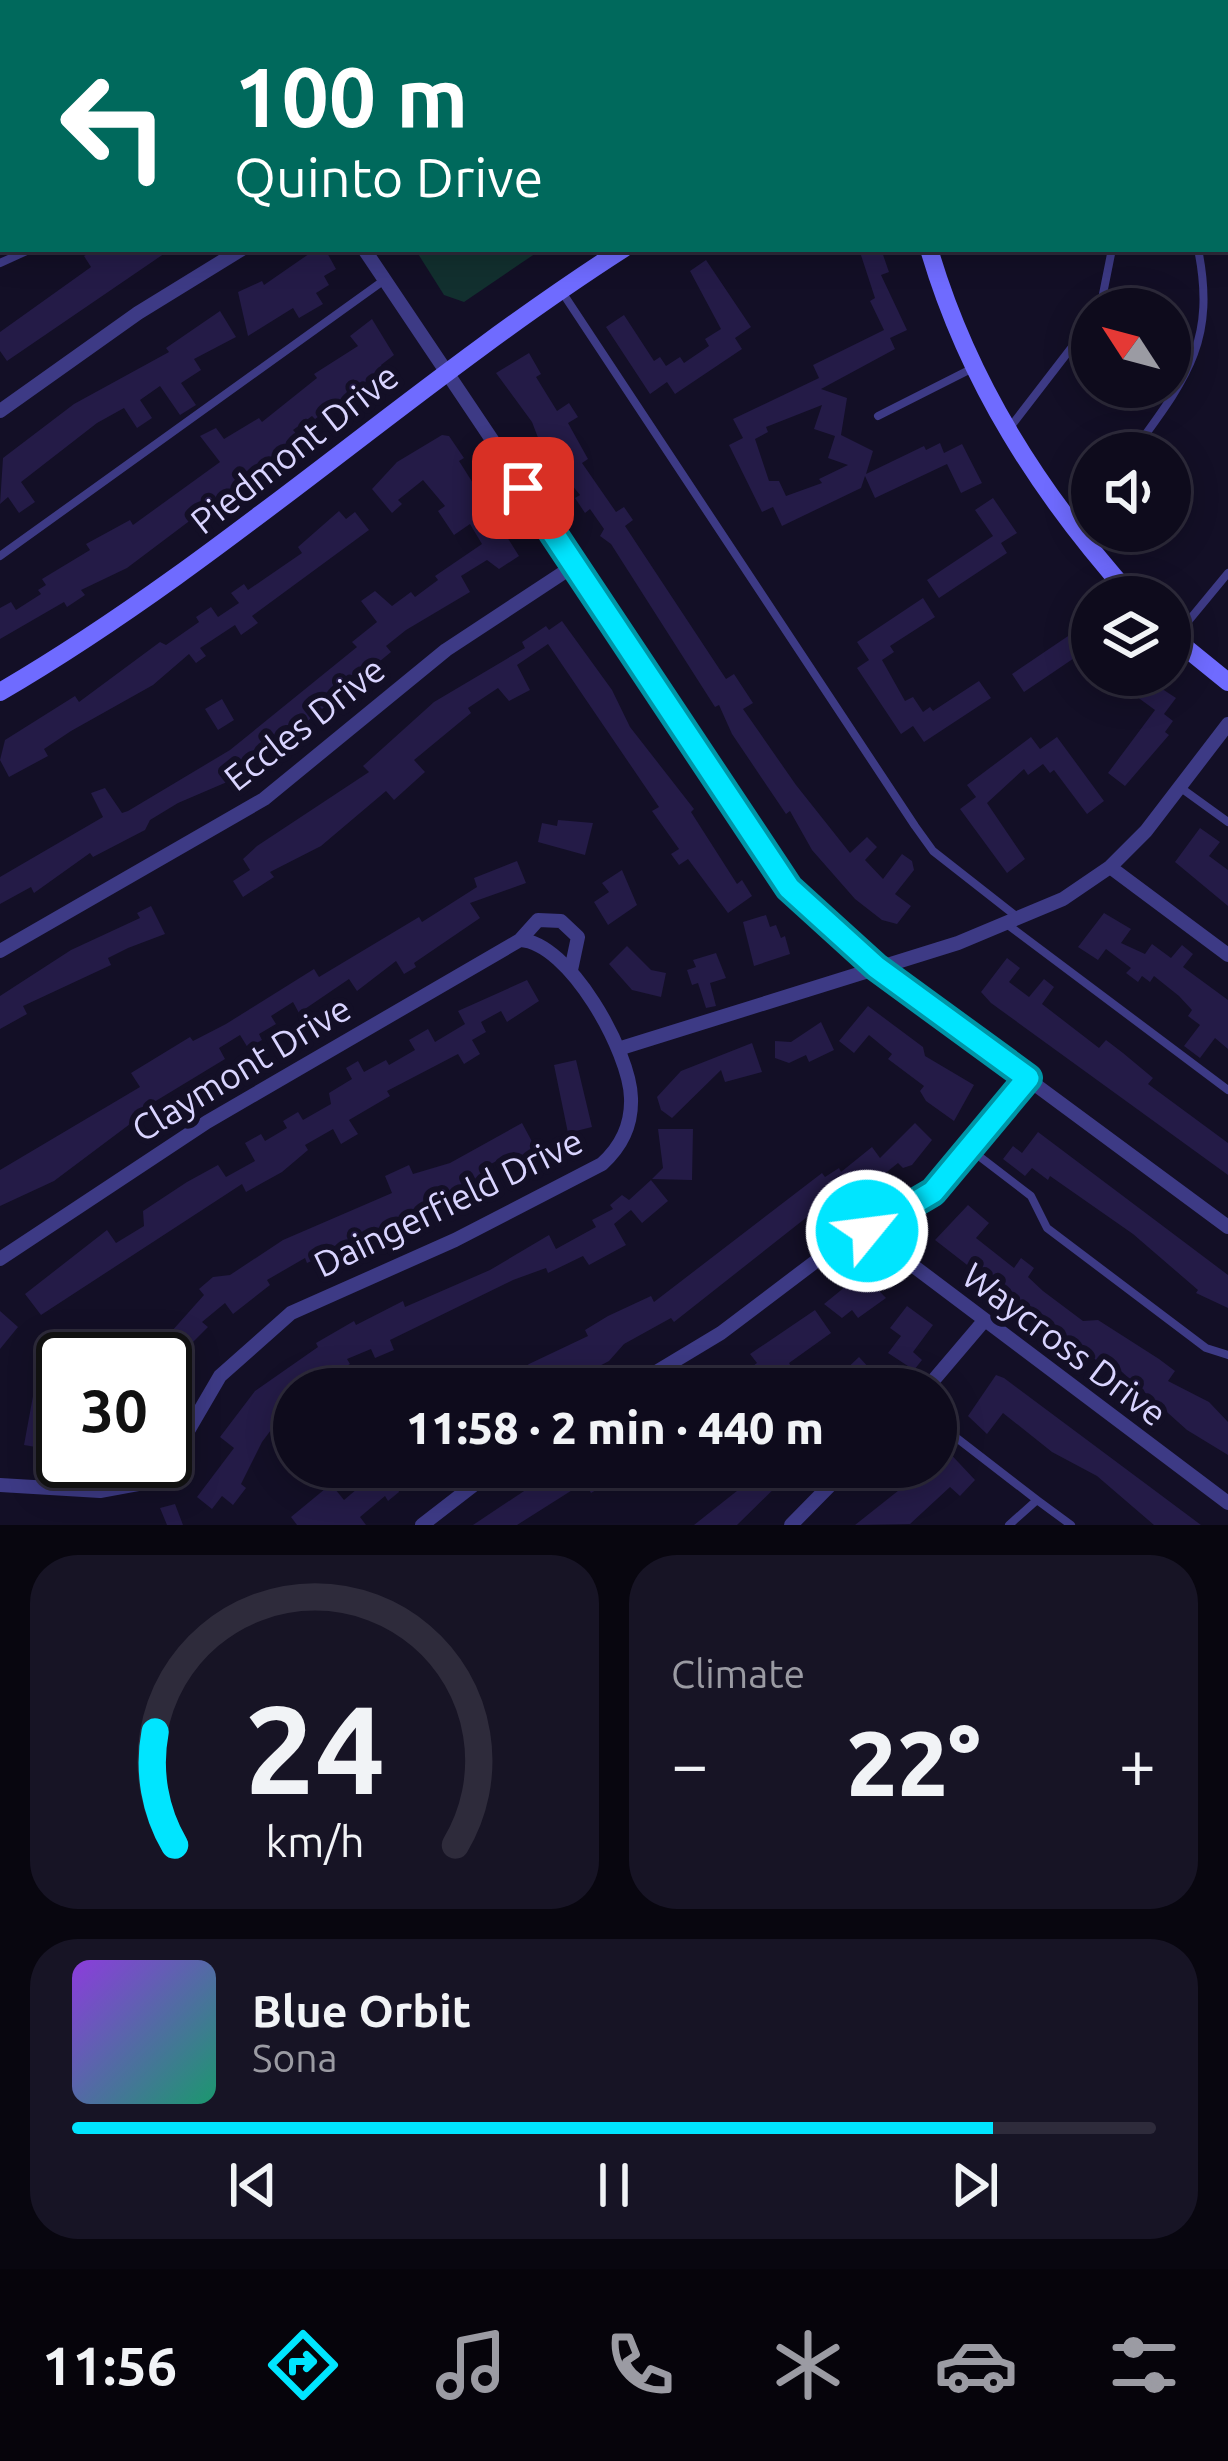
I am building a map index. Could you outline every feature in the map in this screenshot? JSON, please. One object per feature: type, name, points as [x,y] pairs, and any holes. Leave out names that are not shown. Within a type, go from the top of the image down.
[{"type":"street","points":[[0,411],[138,313],[237,252]]},
{"type":"street","points":[[366,252],[789,888],[876,967],[1228,1227]]},
{"type":"street","name":"Piedmont Drive","points":[[0,692],[143,604],[445,372],[615,252]]},
{"type":"street","points":[[930,252],[974,368],[1006,430],[1069,524],[1114,576]]},
{"type":"street","name":"Eccles Drive","points":[[0,951],[264,799],[446,650],[575,565]]},
{"type":"street","points":[[1191,652],[1228,682]]},
{"type":"street","points":[[618,1049],[1015,923],[1110,867],[1181,788],[1228,724]]},
{"type":"street","points":[[1110,867],[1228,955]]},
{"type":"street","name":"Claymont Drive","points":[[0,1258],[206,1122],[520,940],[538,920],[561,921],[578,937],[571,970]]},
{"type":"street","name":"Claymont Drive","points":[[520,940],[546,946],[571,970],[618,1049]]},
{"type":"street","name":"Daingerfield Drive","points":[[0,1485],[100,1491],[138,1484],[171,1460],[220,1376],[291,1312],[478,1229],[602,1164],[617,1150],[629,1120],[631,1096],[618,1049]]},
{"type":"street","points":[[663,1368],[721,1333],[797,1273],[933,1192],[1028,1078]]},
{"type":"street","name":"Waycross Drive","points":[[867,1231],[1228,1503]]},
{"type":"street","points":[[944,1368],[983,1322]]},
{"type":"street","points":[[422,1525],[469,1488]]},
{"type":"street","points":[[791,1525],[827,1488]]},
{"type":"lane","points":[[1104,288],[1111,252]]},
{"type":"lane","points":[[1146,432],[1191,367],[1207,318],[1198,252]]},
{"type":"lane","points":[[0,556],[96,492],[384,280]]},
{"type":"lane","points":[[561,290],[934,851],[1015,923],[1228,1090]]},
{"type":"lane","points":[[1006,430],[1071,348]]},
{"type":"lane","points":[[878,416],[974,368]]},
{"type":"lane","points":[[1191,615],[1228,573]]},
{"type":"lane","points":[[1181,788],[1228,822]]},
{"type":"lane","points":[[971,1150],[1031,1196],[1047,1228],[1206,1348],[1228,1355]]},
{"type":"lane","points":[[957,1438],[1071,1525]]},
{"type":"lane","points":[[1009,1525],[1036,1500]]},
{"type":"green space","points":[[417,252],[538,252],[464,302],[444,295]]},
{"type":"building","points":[[90,252],[167,252],[7,361],[0,351],[0,332],[91,267],[84,256]]},
{"type":"building","points":[[312,252],[327,252],[336,269],[324,276],[329,285],[316,293],[323,304],[299,318],[293,308],[248,336],[238,292],[262,281],[264,285]]},
{"type":"building","points":[[860,252],[882,252],[889,272],[881,275],[907,330],[890,338],[895,349],[821,389],[847,398],[841,435],[873,451],[866,474],[924,446],[926,450],[940,443],[944,453],[962,444],[982,483],[961,493],[947,464],[875,498],[865,476],[861,488],[782,526],[773,507],[762,512],[729,445],[743,438],[733,419],[819,378],[813,365],[884,330],[870,301],[875,298]],"holes":[[[822,405],[814,429],[835,436],[828,458],[848,465],[819,479],[822,483],[786,496],[779,481],[769,481],[755,439],[768,432],[766,427]]]},
{"type":"building","points":[[706,260],[751,327],[735,338],[742,349],[675,394],[667,382],[650,394],[606,327],[624,315],[654,361],[660,357],[666,366],[680,357],[684,363],[709,346],[705,339],[721,329],[690,271]]},
{"type":"building","points":[[220,311],[236,337],[194,359],[201,370],[181,383],[196,405],[180,415],[160,386],[140,400],[152,418],[137,428],[124,408],[97,423],[21,482],[35,502],[19,513],[8,497],[0,504],[3,458],[74,404],[169,352],[166,348]]},
{"type":"building","points":[[372,319],[394,355],[381,365],[384,370],[293,430],[298,436],[281,452],[127,568],[81,590],[85,595],[67,607],[64,602],[0,639],[0,608],[11,602],[16,610],[41,594],[38,590],[46,585],[42,579],[90,550],[86,544],[130,520],[133,525],[220,462],[200,436],[216,428],[224,439],[259,418],[262,422],[317,378],[314,374],[358,346],[350,336]]},
{"type":"building","points":[[529,353],[541,374],[536,377],[557,411],[569,403],[578,417],[568,423],[588,459],[582,463],[616,512],[624,507],[633,520],[625,526],[726,679],[734,674],[753,703],[743,709],[796,785],[850,853],[867,837],[877,847],[865,860],[883,879],[902,854],[912,861],[914,870],[895,894],[911,906],[897,924],[882,920],[855,899],[812,850],[611,544],[600,536],[604,529],[590,509],[585,513],[575,498],[580,495],[542,448],[532,422],[496,373]]},
{"type":"building","points":[[442,435],[449,436],[464,458],[459,461],[519,556],[499,569],[487,560],[461,576],[470,592],[386,646],[391,652],[241,776],[178,803],[150,820],[145,830],[93,857],[90,853],[34,893],[31,887],[0,904],[0,877],[103,817],[91,793],[105,788],[122,813],[230,750],[357,647],[352,642],[377,622],[361,601],[375,591],[392,606],[411,592],[415,597],[438,580],[435,576],[482,544],[470,524],[454,535],[438,511],[445,506],[423,480],[398,500],[402,504],[392,513],[372,489],[397,462]]},
{"type":"building","points":[[993,498],[1017,533],[1001,543],[1007,553],[939,598],[927,580],[993,536],[975,510]]},
{"type":"building","points":[[339,511],[346,519],[355,512],[369,530],[252,616],[258,623],[241,635],[235,625],[200,648],[206,656],[196,663],[189,654],[153,685],[71,731],[44,749],[48,756],[9,777],[0,760],[5,740],[75,696],[79,702],[160,642],[166,645],[199,622],[196,617],[211,607],[218,617],[239,603],[231,593],[244,584],[248,590],[302,553],[298,547]]},
{"type":"building","points":[[923,598],[935,617],[890,646],[894,652],[882,660],[905,701],[913,697],[923,712],[930,707],[933,711],[979,681],[991,698],[924,742],[913,726],[901,734],[857,668],[869,660],[857,642]]},
{"type":"building","points":[[562,621],[612,690],[630,727],[694,809],[691,812],[737,884],[742,880],[752,896],[728,913],[688,859],[679,865],[671,854],[679,849],[652,811],[659,807],[548,644],[517,665],[530,690],[509,701],[498,688],[468,708],[471,713],[414,760],[425,772],[394,800],[386,791],[321,846],[270,872],[274,877],[243,897],[233,881],[250,870],[243,859],[257,846],[369,772],[363,766],[434,702],[525,648],[522,642],[546,626],[549,630]]},
{"type":"building","points":[[1071,634],[1071,660],[1024,692],[1012,674]]},
{"type":"building","points":[[1136,696],[1176,698],[1164,714],[1173,721],[1165,732],[1169,735],[1125,786],[1108,773],[1155,710]]},
{"type":"building","points":[[222,699],[234,720],[218,730],[205,709]]},
{"type":"building","points":[[1031,737],[1040,749],[1057,737],[1104,801],[1087,814],[1054,770],[1050,773],[1043,764],[1028,775],[1024,769],[987,803],[1025,859],[1007,873],[960,809],[976,797],[967,785]]},
{"type":"building","points":[[558,820],[593,823],[585,855],[538,842],[542,823],[557,826]]},
{"type":"building","points":[[1200,828],[1220,842],[1209,856],[1228,870],[1228,906],[1175,862]]},
{"type":"building","points":[[517,861],[526,883],[470,903],[480,918],[414,963],[416,967],[404,974],[396,961],[357,991],[349,979],[299,1013],[293,1002],[271,1016],[276,1024],[259,1034],[262,1040],[248,1048],[240,1035],[219,1048],[225,1059],[131,1116],[134,1121],[54,1181],[0,1206],[0,1170],[140,1087],[131,1073],[190,1037],[193,1041],[226,1024],[314,969],[319,977],[419,917],[422,922],[477,887],[474,878]]},
{"type":"building","points":[[622,870],[637,905],[608,925],[594,902],[609,892],[602,883]]},
{"type":"building","points":[[151,906],[165,934],[108,958],[111,965],[23,1006],[27,1014],[0,1029],[0,996],[71,950],[140,918],[137,913]]},
{"type":"building","points":[[1104,913],[1131,929],[1121,943],[1145,954],[1152,944],[1171,958],[1182,945],[1193,954],[1183,967],[1228,1000],[1228,1049],[1215,1038],[1200,1058],[1184,1046],[1200,1025],[1188,1016],[1192,1010],[1179,996],[1154,976],[1150,982],[1142,976],[1138,982],[1126,973],[1131,968],[1106,949],[1098,960],[1078,947]]},
{"type":"building","points":[[766,915],[770,927],[776,925],[781,938],[785,936],[790,954],[754,966],[743,922]]},
{"type":"building","points":[[627,946],[651,970],[666,973],[661,997],[632,990],[609,964]]},
{"type":"building","points":[[716,953],[726,978],[710,983],[716,1006],[706,1008],[698,983],[692,985],[687,970],[696,967],[693,960]]},
{"type":"building","points":[[1007,958],[1020,968],[1009,982],[1029,997],[1044,979],[1054,987],[1042,1004],[1099,1048],[1106,1040],[1153,1078],[1148,1084],[1228,1143],[1228,1175],[991,1003],[981,992]]},
{"type":"building","points":[[527,980],[539,1001],[507,1022],[501,1011],[481,1022],[486,1032],[472,1040],[480,1054],[464,1064],[458,1054],[387,1091],[390,1096],[349,1120],[358,1134],[341,1144],[333,1129],[305,1145],[308,1150],[282,1172],[246,1192],[242,1184],[41,1315],[25,1294],[107,1230],[116,1243],[144,1226],[143,1211],[187,1182],[218,1165],[226,1177],[255,1161],[245,1143],[261,1134],[265,1141],[287,1128],[283,1121],[298,1112],[303,1120],[331,1104],[329,1093],[352,1079],[346,1068],[358,1061],[364,1072],[386,1060],[389,1065],[415,1050],[409,1040],[428,1029],[435,1042],[465,1024],[458,1011]]},
{"type":"building","points":[[868,1006],[923,1047],[925,1056],[974,1085],[954,1121],[926,1101],[920,1091],[924,1086],[888,1059],[892,1054],[869,1035],[854,1053],[839,1041]]},
{"type":"building","points":[[821,1022],[834,1050],[809,1062],[806,1055],[789,1063],[775,1058],[775,1041],[791,1042]]},
{"type":"building","points":[[752,1043],[762,1072],[725,1082],[721,1070],[672,1118],[661,1110],[657,1097],[681,1071]]},
{"type":"building","points":[[576,1060],[592,1127],[568,1133],[554,1065]]},
{"type":"building","points":[[522,1123],[536,1149],[518,1159],[514,1152],[485,1167],[488,1174],[429,1200],[432,1207],[307,1263],[305,1258],[267,1280],[270,1285],[233,1314],[225,1303],[202,1322],[208,1327],[192,1343],[192,1332],[171,1332],[204,1295],[199,1289],[213,1277],[230,1275],[283,1240],[392,1193],[385,1176],[409,1165],[413,1174],[450,1163]]},
{"type":"building","points":[[915,1123],[932,1140],[912,1165],[903,1168],[898,1163],[867,1188],[863,1182],[821,1206],[674,1322],[671,1318],[624,1344],[609,1361],[596,1368],[524,1368],[588,1336],[585,1330],[608,1316],[651,1296],[654,1302],[822,1173],[825,1177],[839,1168],[841,1172],[872,1147],[880,1158]]},
{"type":"building","points":[[658,1129],[693,1129],[692,1180],[652,1179],[663,1168]]},
{"type":"building","points":[[1038,1132],[1228,1275],[1228,1308],[1196,1293],[1133,1234],[1050,1176],[1048,1180],[1032,1168],[1025,1176],[1003,1159],[1013,1146],[1022,1153]]},
{"type":"building","points":[[651,1180],[668,1201],[642,1223],[631,1210],[614,1224],[626,1245],[589,1265],[583,1256],[548,1273],[546,1268],[513,1280],[390,1340],[394,1350],[375,1358],[371,1349],[347,1359],[350,1364],[344,1368],[288,1368],[318,1347],[316,1343],[354,1321],[356,1325],[403,1301],[405,1307],[490,1270],[549,1235],[556,1249],[596,1227],[592,1220],[613,1209],[610,1205],[622,1195],[629,1200]]},
{"type":"building","points":[[968,1205],[989,1223],[976,1238],[1014,1268],[1021,1258],[1034,1268],[1028,1277],[1043,1291],[1083,1321],[1098,1320],[1159,1359],[1175,1371],[1168,1381],[1209,1402],[1228,1422],[1228,1455],[1187,1430],[1103,1355],[1098,1361],[1077,1348],[1048,1327],[1052,1323],[1031,1307],[1020,1306],[935,1240]]},
{"type":"building","points":[[862,1273],[886,1298],[858,1318],[852,1310],[842,1318],[824,1304]]},
{"type":"building","points":[[907,1306],[933,1325],[913,1352],[922,1360],[916,1368],[888,1353],[901,1336],[890,1328]]},
{"type":"building","points":[[815,1310],[831,1333],[789,1363],[792,1368],[750,1368],[757,1363],[750,1354]]},
{"type":"building","points":[[0,1311],[18,1327],[0,1349]]},
{"type":"building","points":[[859,1357],[869,1368],[847,1368]]},
{"type":"building","points":[[996,1375],[1201,1525],[1154,1525],[1097,1476],[1052,1452],[1003,1413],[987,1434],[968,1416]]},
{"type":"building","points":[[273,1378],[273,1427],[241,1484],[246,1488],[233,1505],[222,1496],[212,1509],[197,1497],[234,1448],[220,1437],[255,1391]]},
{"type":"building","points":[[33,1396],[36,1397],[36,1447],[24,1445]]},
{"type":"building","points":[[957,1461],[975,1480],[960,1496],[951,1488],[957,1488]]},
{"type":"building","points":[[326,1488],[334,1488],[344,1500],[358,1488],[398,1488],[399,1492],[388,1501],[385,1496],[360,1517],[366,1525],[297,1525],[291,1517]]},
{"type":"building","points":[[528,1488],[576,1488],[517,1525],[473,1525]]},
{"type":"building","points":[[741,1488],[775,1488],[737,1525],[694,1525]]},
{"type":"building","points":[[902,1488],[949,1488],[910,1524],[855,1525]]},
{"type":"building","points":[[175,1504],[183,1525],[167,1525],[160,1508]]},
{"type":"route","points":[[523,488],[789,888],[825,926],[876,967],[1028,1078],[933,1192],[867,1231]]}]
